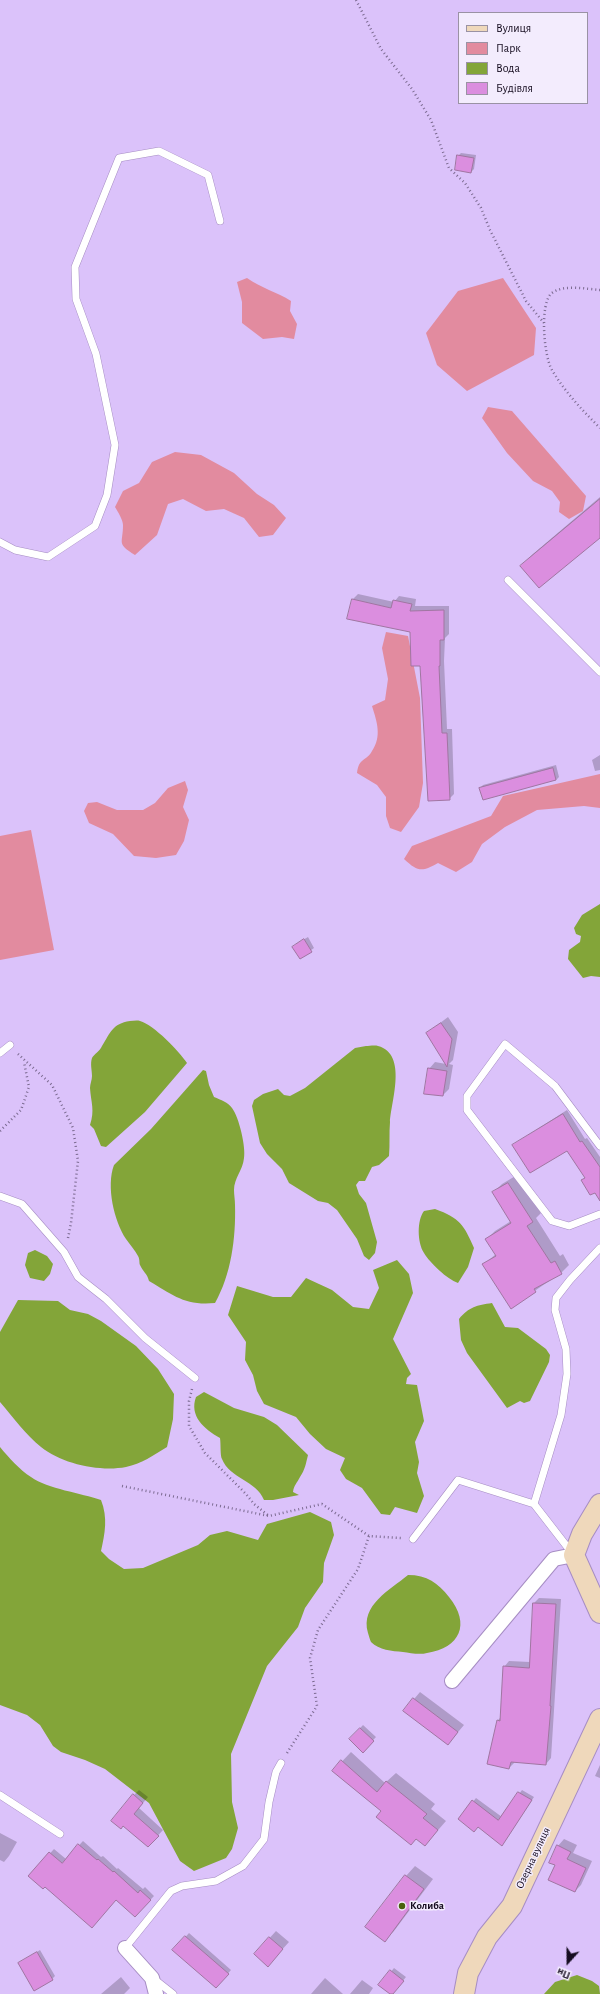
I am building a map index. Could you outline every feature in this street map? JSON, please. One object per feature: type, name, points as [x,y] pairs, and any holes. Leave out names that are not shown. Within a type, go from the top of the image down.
[{"type":"street","points":[[600,1504],[582,1534],[574,1555],[600,1613]]},
{"type":"street","points":[[452,1681],[554,1559],[574,1555]]},
{"type":"street","name":"Озерна вулиця","points":[[464,1994],[468,1973],[487,1937],[512,1906],[600,1719]]},
{"type":"street","points":[[125,1948],[152,1978],[156,1994]]},
{"type":"lane","points":[[0,542],[15,550],[48,557],[95,526],[107,495],[115,445],[96,354],[76,299],[75,267],[119,158],[159,151],[208,175],[220,221]]},
{"type":"lane","points":[[508,580],[600,672]]},
{"type":"lane","points":[[600,1146],[555,1086],[505,1044],[467,1096],[466,1110],[552,1221],[569,1226],[600,1214]]},
{"type":"lane","points":[[0,1053],[10,1045]]},
{"type":"lane","points":[[0,1196],[22,1204],[64,1252],[78,1277],[106,1300],[145,1338],[195,1378]]},
{"type":"lane","points":[[534,1504],[561,1415],[567,1374],[566,1349],[555,1310],[556,1298],[570,1280],[600,1248]]},
{"type":"lane","points":[[412,1539],[458,1480],[534,1504],[574,1555]]},
{"type":"lane","points":[[125,1948],[171,1891],[182,1886],[216,1882],[244,1866],[264,1839],[269,1802],[276,1772],[280,1763]]},
{"type":"lane","points":[[0,1795],[60,1834]]},
{"type":"lane","points":[[152,1978],[173,1994]]},
{"type":"path","points":[[356,0],[380,49],[412,89],[431,120],[449,168],[465,183],[473,196],[526,301],[544,323]]},
{"type":"path","points":[[600,290],[576,288],[560,290],[552,294],[546,301],[544,323],[550,368],[571,398],[600,428]]},
{"type":"path","points":[[10,1045],[24,1061],[52,1085],[73,1128],[78,1161],[72,1201],[71,1224],[64,1252]]},
{"type":"path","points":[[0,1130],[21,1110],[27,1093],[29,1087],[24,1061]]},
{"type":"path","points":[[195,1378],[189,1401],[189,1426],[205,1453],[254,1504],[270,1516]]},
{"type":"path","points":[[122,1486],[270,1516],[322,1504],[369,1536],[412,1539]]},
{"type":"path","points":[[280,1763],[317,1706],[310,1658],[318,1630],[358,1569],[369,1536]]},
{"type":"green space","points":[[247,278],[291,301],[290,311],[297,324],[294,339],[282,337],[263,339],[242,323],[242,302],[237,282]]},
{"type":"green space","points":[[503,278],[536,328],[534,355],[467,391],[437,365],[426,333],[458,291]]},
{"type":"green space","points":[[488,407],[512,411],[586,496],[583,511],[569,519],[559,512],[560,502],[552,491],[533,481],[507,453],[482,418]]},
{"type":"green space","points":[[175,452],[201,455],[234,473],[257,494],[274,505],[286,518],[273,535],[259,537],[244,518],[224,509],[206,511],[183,499],[168,504],[157,535],[135,555],[125,548],[122,543],[123,523],[115,507],[123,491],[139,483],[152,462]]},
{"type":"green space","points":[[386,632],[408,636],[420,698],[423,783],[419,807],[401,832],[390,828],[386,816],[386,797],[377,785],[357,773],[359,764],[370,754],[377,740],[378,729],[372,706],[385,700],[388,679],[382,648]]},
{"type":"green space","points":[[600,774],[600,808],[584,806],[537,810],[505,827],[482,844],[472,862],[456,872],[438,863],[428,868],[420,869],[404,859],[412,846],[491,816],[503,796]]},
{"type":"green space","points":[[185,781],[188,790],[183,807],[189,820],[184,841],[176,855],[156,858],[134,856],[113,834],[89,823],[84,811],[88,803],[97,802],[117,810],[143,810],[155,803],[168,788]]},
{"type":"green space","points":[[31,830],[54,950],[0,960],[0,836]]},
{"type":"water","points":[[600,904],[600,977],[591,976],[583,978],[568,959],[569,950],[580,942],[581,936],[576,934],[574,928],[582,915]]},
{"type":"water","points":[[130,1021],[140,1021],[146,1023],[172,1045],[187,1063],[145,1112],[106,1147],[101,1146],[94,1129],[90,1125],[92,1111],[90,1088],[92,1076],[91,1060],[101,1048],[113,1029],[119,1024]]},
{"type":"water","points":[[377,1046],[387,1051],[393,1058],[396,1080],[390,1122],[389,1156],[379,1165],[372,1167],[365,1181],[359,1181],[356,1185],[359,1194],[366,1203],[377,1242],[375,1253],[369,1260],[364,1256],[357,1239],[337,1210],[328,1203],[318,1201],[289,1183],[282,1169],[267,1154],[260,1143],[252,1106],[254,1100],[263,1094],[278,1089],[284,1095],[290,1096],[305,1088],[355,1048]]},
{"type":"water","points":[[203,1070],[206,1071],[209,1085],[214,1097],[224,1101],[235,1112],[244,1147],[242,1166],[234,1186],[235,1230],[229,1268],[215,1303],[195,1303],[187,1301],[173,1295],[149,1281],[140,1265],[138,1256],[126,1239],[118,1223],[112,1203],[111,1193],[114,1165],[151,1129]]},
{"type":"water","points":[[435,1209],[456,1219],[460,1223],[467,1233],[474,1248],[468,1267],[458,1283],[449,1278],[430,1261],[424,1253],[420,1243],[419,1225],[422,1215],[424,1211]]},
{"type":"water","points":[[35,1250],[47,1256],[53,1264],[50,1274],[44,1281],[30,1278],[25,1265],[28,1253]]},
{"type":"water","points":[[397,1260],[409,1274],[413,1293],[393,1339],[411,1374],[407,1378],[406,1384],[417,1385],[424,1421],[415,1442],[419,1462],[417,1473],[424,1496],[417,1513],[395,1507],[390,1515],[381,1514],[362,1488],[346,1479],[340,1470],[345,1458],[326,1449],[310,1434],[296,1417],[264,1404],[257,1391],[253,1375],[245,1360],[246,1342],[228,1315],[237,1286],[273,1297],[291,1297],[306,1278],[332,1290],[353,1307],[369,1309],[379,1288],[373,1270]]},
{"type":"water","points":[[18,1300],[58,1301],[70,1310],[88,1314],[101,1321],[136,1346],[158,1369],[174,1394],[173,1419],[167,1447],[132,1466],[105,1468],[82,1465],[59,1458],[41,1447],[30,1437],[0,1402],[0,1332]]},
{"type":"water","points":[[492,1303],[505,1327],[518,1328],[546,1349],[550,1355],[549,1362],[530,1401],[524,1403],[520,1401],[507,1408],[467,1353],[461,1340],[459,1319],[474,1307]]},
{"type":"water","points":[[204,1392],[234,1408],[264,1417],[277,1425],[308,1455],[302,1474],[293,1490],[293,1492],[299,1495],[273,1500],[264,1500],[255,1488],[226,1466],[221,1457],[220,1438],[204,1426],[196,1416],[194,1404],[196,1397]]},
{"type":"water","points":[[0,1447],[19,1467],[38,1481],[55,1488],[101,1500],[105,1513],[105,1532],[101,1551],[109,1559],[124,1569],[143,1568],[198,1545],[210,1535],[227,1531],[258,1540],[267,1524],[310,1512],[331,1522],[334,1535],[324,1563],[323,1582],[305,1608],[298,1627],[267,1666],[231,1754],[232,1802],[238,1828],[232,1849],[226,1858],[194,1871],[180,1861],[149,1803],[105,1769],[61,1752],[53,1746],[40,1725],[27,1715],[0,1705]]},
{"type":"water","points":[[408,1575],[421,1576],[432,1581],[445,1592],[456,1607],[459,1616],[459,1633],[447,1646],[424,1654],[418,1654],[386,1650],[374,1645],[371,1642],[367,1623],[368,1614],[372,1606],[378,1599]]},
{"type":"water","points":[[577,1975],[592,1981],[599,1986],[600,1994],[544,1994],[555,1982]]},
{"type":"building","points":[[457,155],[474,158],[471,173],[455,170]]},
{"type":"building","points":[[600,499],[600,538],[539,588],[520,566]]},
{"type":"building","points":[[352,599],[391,608],[393,600],[412,604],[410,611],[444,610],[444,640],[440,640],[439,666],[442,733],[447,733],[450,800],[428,801],[420,666],[411,666],[410,632],[347,619]]},
{"type":"building","points":[[553,768],[556,780],[483,800],[479,788]]},
{"type":"building","points":[[304,939],[312,952],[300,959],[292,947]]},
{"type":"building","points":[[441,1023],[452,1039],[447,1067],[426,1033]]},
{"type":"building","points":[[428,1068],[447,1071],[443,1096],[424,1094]]},
{"type":"building","points":[[563,1114],[580,1142],[582,1141],[600,1167],[600,1201],[595,1193],[590,1195],[581,1180],[585,1178],[567,1151],[530,1173],[512,1145]]},
{"type":"building","points":[[508,1183],[533,1222],[527,1226],[551,1263],[555,1261],[562,1274],[534,1289],[536,1292],[511,1309],[482,1264],[496,1256],[485,1239],[511,1223],[492,1192]]},
{"type":"building","points":[[533,1603],[556,1604],[551,1706],[546,1765],[511,1762],[509,1769],[487,1764],[497,1720],[500,1721],[503,1666],[529,1668]]},
{"type":"building","points":[[413,1698],[458,1732],[448,1745],[403,1711]]},
{"type":"building","points":[[360,1728],[374,1741],[363,1753],[349,1739]]},
{"type":"building","points":[[341,1760],[377,1792],[386,1781],[427,1814],[423,1818],[438,1830],[425,1846],[416,1839],[411,1845],[376,1817],[381,1811],[332,1771]]},
{"type":"building","points":[[518,1792],[532,1800],[502,1846],[478,1827],[474,1832],[458,1819],[472,1800],[498,1820]]},
{"type":"building","points":[[133,1794],[143,1803],[134,1814],[159,1836],[148,1847],[123,1826],[121,1829],[111,1821]]},
{"type":"building","points":[[78,1844],[113,1872],[114,1871],[138,1893],[140,1890],[151,1900],[135,1917],[116,1900],[92,1928],[45,1887],[43,1889],[28,1876],[49,1852],[62,1863]]},
{"type":"building","points":[[557,1845],[571,1852],[567,1859],[586,1868],[575,1892],[548,1880],[555,1865],[549,1863]]},
{"type":"building","points":[[405,1875],[424,1889],[385,1942],[365,1927]]},
{"type":"building","points":[[185,1936],[229,1974],[216,1988],[172,1950]]},
{"type":"building","points":[[269,1937],[283,1949],[268,1967],[254,1954]]},
{"type":"building","points":[[37,1952],[53,1980],[34,1991],[18,1963]]},
{"type":"building","points":[[390,1970],[404,1981],[393,1994],[390,1994],[378,1985]]},
{"type":"place","name":"Колиба","points":[[402,1906]]}]
